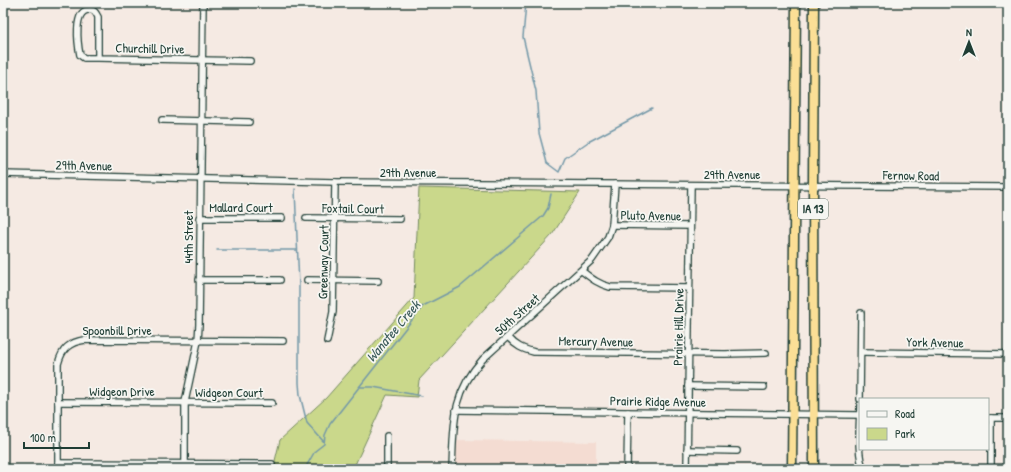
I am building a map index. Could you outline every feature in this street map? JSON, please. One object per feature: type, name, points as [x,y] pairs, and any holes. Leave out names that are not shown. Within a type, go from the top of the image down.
[{"type":"highway","name":"IA 13","points":[[792,469],[796,3]]},
{"type":"highway","name":"IA 13","points":[[814,3],[814,469]]},
{"type":"street","name":"44th Street","points":[[185,466],[186,402],[198,341],[203,3]]},
{"type":"street","name":"Churchill Drive","points":[[98,58],[98,17],[96,12],[87,9],[82,11],[78,20],[78,48],[80,55],[84,58],[250,61]]},
{"type":"street","points":[[162,120],[249,122]]},
{"type":"street","name":"29th Avenue","points":[[3,174],[335,182],[813,185]]},
{"type":"street","name":"Greenway Court","points":[[327,341],[333,312],[335,182]]},
{"type":"street","name":"50th Street","points":[[452,469],[456,410],[462,391],[474,369],[592,260],[608,237],[612,225],[615,184]]},
{"type":"street","name":"Prairie Hill Drive","points":[[687,469],[691,185]]},
{"type":"street","name":"Fernow Road","points":[[813,185],[1008,187]]},
{"type":"street","name":"Mallard Court","points":[[199,218],[282,218]]},
{"type":"street","name":"Foxtail Court","points":[[306,218],[400,219]]},
{"type":"street","name":"Pluto Avenue","points":[[612,225],[690,226]]},
{"type":"street","points":[[582,270],[601,285],[610,287],[689,288]]},
{"type":"street","points":[[199,280],[280,280]]},
{"type":"street","points":[[306,280],[378,281]]},
{"type":"street","points":[[860,398],[861,313]]},
{"type":"street","name":"Mercury Avenue","points":[[508,337],[522,349],[534,352],[688,354],[766,353]]},
{"type":"street","name":"Spoonbill Drive","points":[[58,466],[58,364],[61,354],[67,346],[75,341],[282,341]]},
{"type":"street","name":"York Avenue","points":[[861,352],[1008,354]]},
{"type":"street","points":[[688,386],[764,387]]},
{"type":"street","name":"Widgeon Drive","points":[[58,402],[186,402]]},
{"type":"street","name":"Widgeon Court","points":[[186,402],[272,403]]},
{"type":"street","name":"Prairie Ridge Avenue","points":[[456,410],[859,415]]},
{"type":"street","points":[[627,469],[628,412]]},
{"type":"street","points":[[991,469],[990,418],[1008,418]]},
{"type":"street","points":[[387,436],[387,469]]},
{"type":"street","points":[[687,450],[736,451]]},
{"type":"street","points":[[859,450],[861,464],[864,469]]},
{"type":"street","points":[[58,466],[272,464]]},
{"type":"shaded area","points":[[453,440],[596,442],[596,469],[452,469]]},
{"type":"green space","points":[[419,188],[580,192],[552,235],[419,380],[417,397],[387,395],[353,469],[273,469],[280,440],[326,398],[414,298]]},
{"type":"waterway","name":"Wanatee Creek","points":[[526,3],[523,37],[536,91],[539,133],[547,163],[559,172],[565,158],[588,142],[652,108]]},
{"type":"waterway","points":[[295,189],[299,286],[300,395],[307,423],[324,442]]},
{"type":"waterway","name":"Wanatee Creek","points":[[306,469],[315,451],[324,444],[325,435],[330,424],[423,306],[460,287],[543,216],[548,208],[551,194]]},
{"type":"waterway","points":[[217,250],[297,250]]},
{"type":"waterway","points":[[360,387],[373,387],[422,396]]}]
